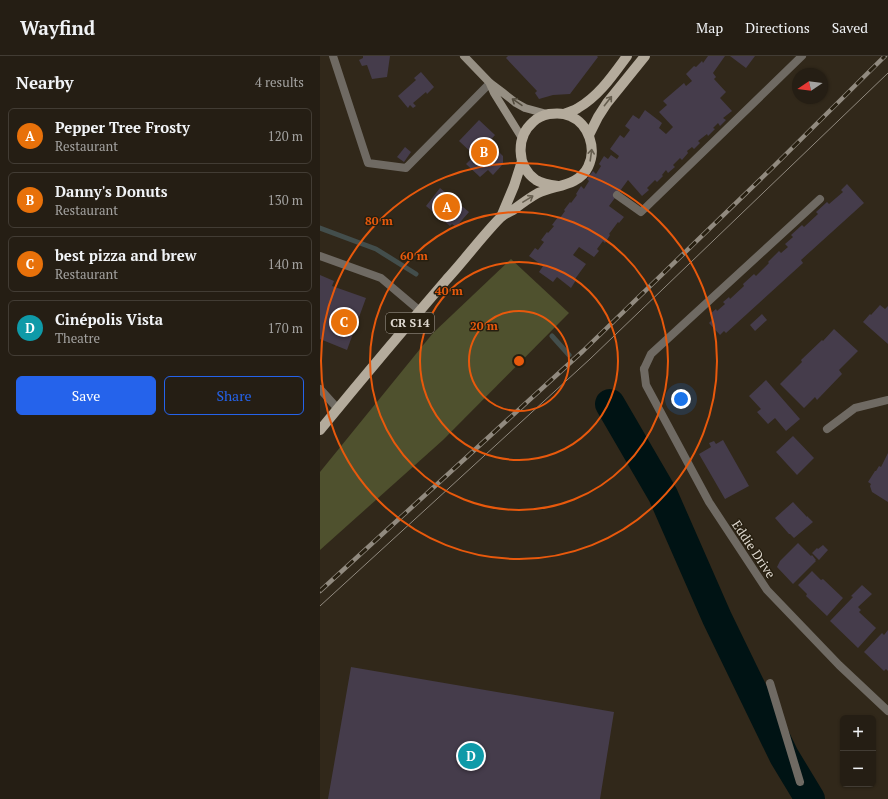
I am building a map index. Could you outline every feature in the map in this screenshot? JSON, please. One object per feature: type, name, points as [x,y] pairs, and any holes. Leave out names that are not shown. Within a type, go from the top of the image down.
[{"type":"main road","points":[[464,56],[490,83],[516,103],[525,108],[547,114],[564,114],[571,116],[578,121],[589,135],[607,103],[645,56]]},
{"type":"main road","points":[[564,114],[576,110],[595,96],[627,56]]},
{"type":"main road","points":[[490,83],[494,93],[522,138]]},
{"type":"main road","points":[[522,138],[527,127],[536,119],[547,114]]},
{"type":"main road","name":"CR S14","points":[[320,430],[501,217],[539,193],[570,183],[586,175],[592,156],[589,135]]},
{"type":"main road","name":"CR S14","points":[[501,217],[514,186],[522,161],[520,149],[522,138]]},
{"type":"main road","points":[[522,161],[527,171],[536,180],[546,185],[558,186]]},
{"type":"street","points":[[334,56],[368,163],[406,168],[490,83]]},
{"type":"street","points":[[617,196],[642,212],[802,56]]},
{"type":"street","name":"Eddie Drive","points":[[820,199],[651,354],[644,369],[646,385],[709,502],[767,590],[839,665],[888,711]]},
{"type":"street","points":[[320,256],[381,278],[420,311]]},
{"type":"street","points":[[320,389],[338,409]]},
{"type":"street","points":[[827,429],[855,408],[888,400]]},
{"type":"street","points":[[770,683],[800,782]]},
{"type":"green space","points":[[511,259],[569,313],[443,440],[320,550],[320,472],[433,333]]},
{"type":"building","points":[[363,56],[390,56],[387,77],[372,79],[367,65],[362,66],[359,60],[363,58]]},
{"type":"building","points":[[508,56],[598,57],[570,94],[553,95],[539,99],[535,93],[537,91],[506,58]]},
{"type":"building","points":[[708,56],[725,56],[713,73],[716,77],[714,79],[726,92],[720,98],[732,111],[723,118],[726,120],[720,126],[718,123],[713,128],[715,129],[708,136],[707,134],[698,141],[700,143],[694,149],[692,147],[687,151],[688,153],[682,160],[680,158],[673,165],[675,167],[668,173],[666,170],[662,175],[663,176],[657,182],[655,180],[647,188],[649,190],[642,196],[628,180],[609,206],[624,217],[609,234],[610,235],[605,243],[603,241],[597,249],[599,251],[594,257],[579,247],[573,255],[586,264],[575,279],[576,280],[571,288],[557,277],[553,282],[539,272],[543,266],[529,256],[535,248],[538,250],[544,242],[541,240],[554,226],[552,225],[558,217],[560,218],[565,211],[564,210],[577,195],[576,194],[581,186],[584,189],[589,181],[587,179],[593,171],[596,174],[601,166],[599,164],[604,156],[608,159],[611,155],[617,159],[619,156],[610,149],[620,135],[624,138],[630,130],[625,126],[633,115],[639,119],[645,110],[662,123],[659,128],[666,134],[673,127],[659,112],[667,105],[663,101],[684,83],[686,86],[692,81],[686,74],[694,66],[696,67],[702,61],[703,63]]},
{"type":"building","points":[[730,56],[755,56],[746,68]]},
{"type":"building","points":[[421,72],[434,87],[427,94],[426,92],[413,103],[416,106],[413,108],[410,105],[408,108],[398,96],[416,80],[414,78]]},
{"type":"building","points":[[479,120],[495,135],[489,142],[503,156],[503,164],[493,175],[488,170],[480,177],[466,164],[474,155],[459,141]]},
{"type":"building","points":[[405,147],[411,152],[404,162],[397,157]]},
{"type":"building","points":[[847,184],[864,203],[801,260],[803,263],[726,333],[724,331],[720,335],[709,323],[713,319],[711,316],[712,315],[710,314],[716,309],[717,311],[725,304],[723,302],[729,297],[730,299],[754,274],[756,276],[779,251],[781,253],[788,247],[785,244],[793,237],[791,235],[802,225],[804,227],[818,214],[816,212],[827,202],[829,204],[843,192],[841,190]]},
{"type":"building","points":[[440,188],[469,212],[456,227],[452,224],[450,226],[426,206]]},
{"type":"building","points":[[320,275],[334,281],[332,286],[366,298],[347,350],[320,339]]},
{"type":"building","points":[[880,305],[885,309],[888,306],[888,344],[863,322]]},
{"type":"building","points":[[762,314],[767,320],[755,331],[750,325]]},
{"type":"building","points":[[834,329],[858,351],[839,370],[842,374],[817,400],[815,397],[804,408],[780,384],[802,362],[801,360],[822,340],[823,341]]},
{"type":"building","points":[[766,380],[800,419],[786,431],[775,418],[768,424],[757,412],[761,409],[749,396]]},
{"type":"building","points":[[793,436],[814,458],[797,475],[776,452]]},
{"type":"building","points":[[723,440],[749,486],[725,499],[699,454],[711,447],[709,443],[714,441],[716,444]]},
{"type":"building","points":[[888,453],[888,502],[872,492],[870,486],[871,484],[868,482],[879,466],[881,467]]},
{"type":"building","points":[[793,502],[813,522],[794,538],[775,518]]},
{"type":"building","points":[[798,543],[811,556],[812,555],[816,561],[793,584],[777,567],[780,561]]},
{"type":"building","points":[[823,545],[828,550],[819,560],[812,553]]},
{"type":"building","points":[[812,571],[843,598],[827,616],[806,596],[807,594],[798,585]]},
{"type":"building","points":[[862,585],[872,594],[858,607],[861,610],[859,612],[876,628],[858,648],[830,621],[853,597],[851,596]]},
{"type":"building","points":[[888,630],[888,671],[886,669],[884,671],[864,652],[882,633],[884,635]]},
{"type":"building","points":[[351,667],[614,712],[600,799],[328,799]]},
{"type":"waterway","points":[[320,228],[376,249],[416,274]]},
{"type":"waterway","points":[[552,336],[569,355]]},
{"type":"waterway","points":[[610,404],[663,495],[717,618],[784,756],[810,799]]},
{"type":"tram line","points":[[320,606],[590,359],[888,73]]},
{"type":"railway","points":[[320,591],[583,351],[885,56]]},
{"type":"place","name":"Danny's Donuts","points":[[484,152]]},
{"type":"place","name":"Pepper Tree Frosty","points":[[447,207]]},
{"type":"place","name":"best pizza and brew","points":[[344,322]]},
{"type":"place","name":"Cinépolis Vista","points":[[471,756]]}]
